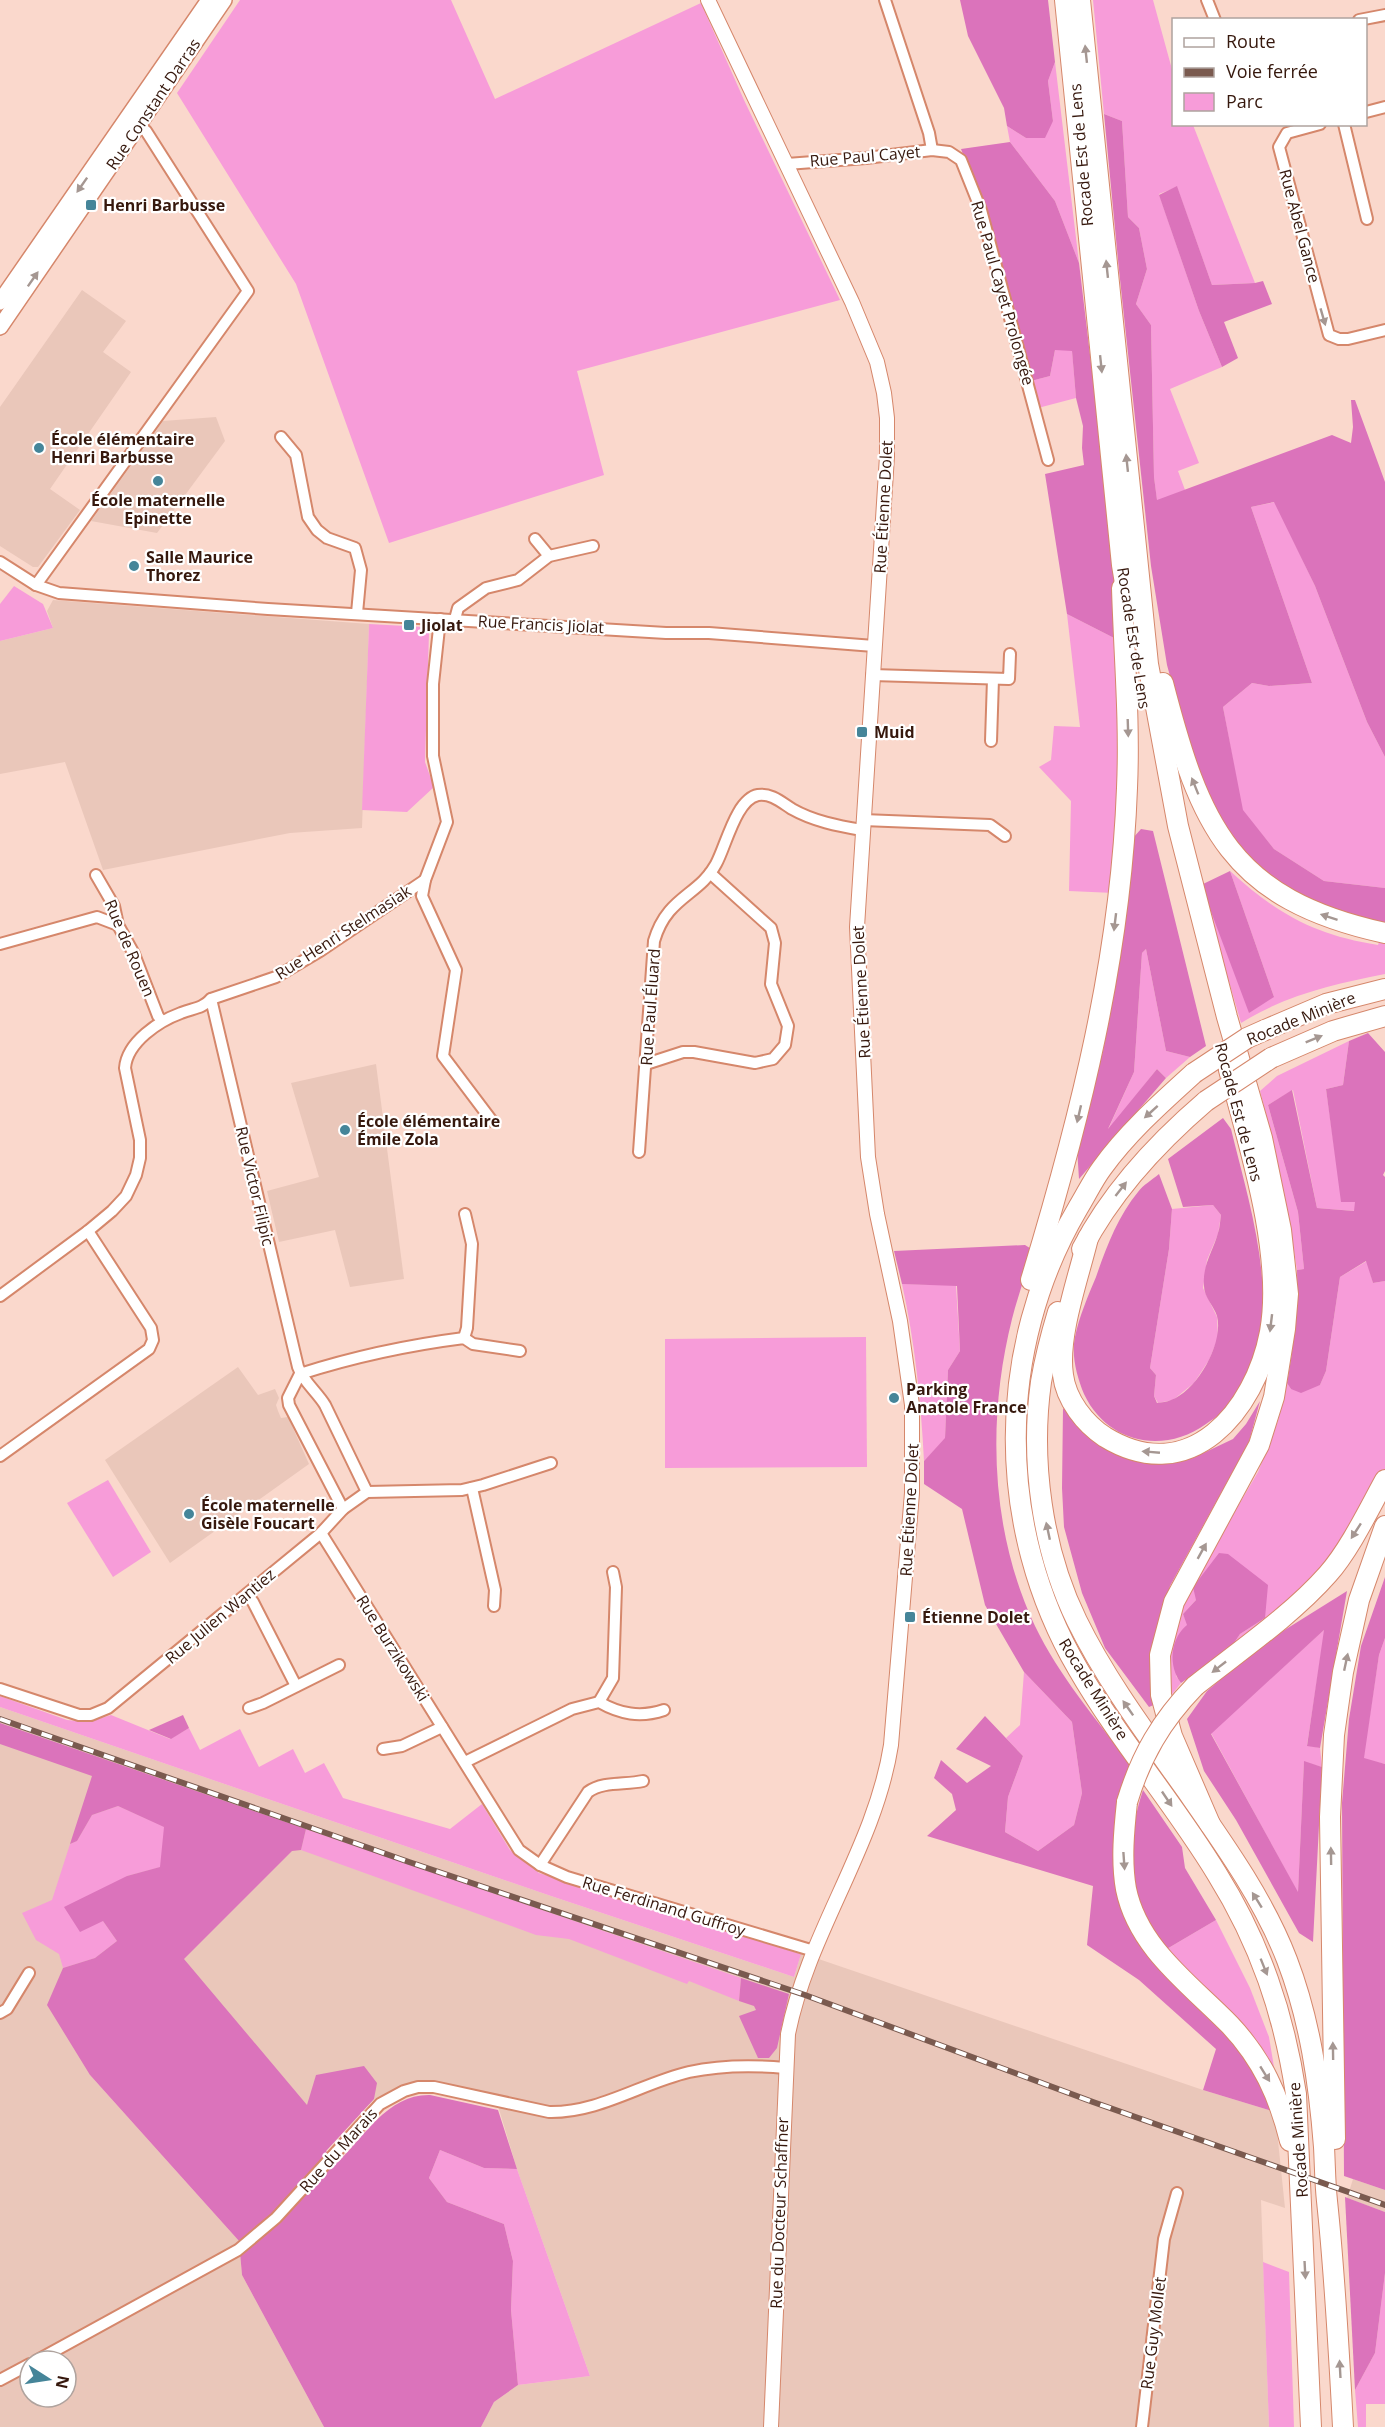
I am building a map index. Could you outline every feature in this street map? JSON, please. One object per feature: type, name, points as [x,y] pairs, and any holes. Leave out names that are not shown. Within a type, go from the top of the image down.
[{"type":"highway","name":"Rocade Est de Lens","points":[[1065,0],[1122,565],[1158,784],[1183,894],[1278,1262]]},
{"type":"highway","name":"Rocade Est de Lens","points":[[1080,0],[1148,664],[1178,826],[1227,1017],[1262,1138],[1281,1230],[1278,1262]]},
{"type":"highway","points":[[1133,521],[1158,663],[1178,739],[1198,795],[1212,822],[1240,862],[1273,891],[1322,915],[1385,933]]},
{"type":"highway","points":[[1078,1668],[1047,1626],[1027,1576],[1012,1521],[1004,1467],[1004,1417],[1010,1366],[1020,1316],[1075,1129],[1108,976],[1120,882],[1127,789],[1128,738],[1122,565]]},
{"type":"highway","name":"Rocade Minière","points":[[1311,2427],[1297,2106],[1289,2048],[1265,1968],[1246,1926],[1217,1873],[1078,1668],[1056,1625],[1038,1577],[1022,1518],[1015,1463],[1016,1416],[1020,1367],[1030,1321],[1044,1276],[1060,1239],[1101,1169],[1143,1119],[1194,1074],[1247,1038],[1326,1004],[1385,989]]},
{"type":"highway","name":"Rocade Minière","points":[[1343,2427],[1333,2240],[1327,2199],[1317,2081],[1301,2001],[1287,1959],[1269,1918],[1210,1824],[1123,1700],[1097,1659],[1076,1618],[1063,1586],[1049,1536],[1039,1479],[1038,1419],[1041,1382],[1060,1302],[1073,1267],[1111,1202],[1156,1147],[1206,1101],[1271,1058],[1358,1023],[1385,1016]]},
{"type":"highway","points":[[1088,1238],[1065,1331],[1062,1354],[1063,1376],[1080,1414],[1096,1431],[1116,1443],[1137,1451],[1158,1453],[1178,1451],[1215,1434],[1231,1420],[1246,1398],[1265,1354],[1278,1262]]},
{"type":"highway","points":[[1210,1824],[1172,1736],[1161,1695],[1160,1655],[1174,1602],[1259,1445],[1274,1397],[1286,1329],[1288,1294],[1278,1262]]},
{"type":"highway","points":[[1302,2211],[1282,2106],[1267,2075],[1231,2026],[1179,1976],[1149,1943],[1137,1919],[1126,1889],[1123,1852],[1127,1802],[1146,1751],[1170,1713],[1195,1686],[1256,1638],[1329,1573],[1385,1480]]},
{"type":"highway","points":[[1333,2240],[1336,2189],[1330,1817],[1334,1735],[1359,1600],[1385,1526]]},
{"type":"main road","name":"Rue Constant Darras","points":[[0,327],[133,123],[209,0]]},
{"type":"main road","name":"Rue Constant Darras","points":[[0,302],[224,0]]},
{"type":"street","name":"Rue Étienne Dolet","points":[[708,0],[856,310],[877,362],[887,418],[887,456],[857,927],[868,1157],[877,1214],[908,1365],[913,1438],[912,1493],[889,1762],[873,1813],[795,2001]]},
{"type":"street","name":"Rue Paul Cayet","points":[[787,164],[932,150],[929,133],[885,0]]},
{"type":"street","points":[[1207,0],[1214,18]]},
{"type":"street","points":[[1367,18],[1385,15]]},
{"type":"street","points":[[1367,112],[1385,107]]},
{"type":"street","points":[[36,585],[248,291],[146,131],[133,123]]},
{"type":"street","name":"Rue Abel Gance","points":[[1313,126],[1287,133],[1279,147],[1329,335],[1339,339],[1348,339],[1385,330]]},
{"type":"street","points":[[1344,126],[1367,219]]},
{"type":"street","name":"Rue Paul Cayet Prolongée","points":[[932,150],[953,153],[960,160],[975,193],[1048,460]]},
{"type":"street","points":[[281,437],[296,455],[308,516],[317,530],[327,538],[355,548],[361,570],[357,613]]},
{"type":"street","points":[[535,539],[549,556]]},
{"type":"street","points":[[455,619],[458,608],[486,588],[518,580],[549,556],[593,546]]},
{"type":"street","name":"Rue Francis Jiolat","points":[[0,562],[36,585],[59,593],[268,609],[709,633],[874,646]]},
{"type":"street","points":[[440,619],[433,684],[433,756],[447,822],[425,880],[422,896],[456,970],[443,1056],[492,1121]]},
{"type":"street","points":[[872,675],[1009,679],[1010,654]]},
{"type":"street","points":[[991,741],[993,679]]},
{"type":"street","name":"Rue Paul Éluard","points":[[639,1152],[653,952],[657,932],[669,910],[716,866],[741,808],[747,801],[758,795],[771,796],[793,810],[836,826],[862,825]]},
{"type":"street","points":[[862,825],[990,825],[1005,836]]},
{"type":"street","points":[[646,1064],[667,1056],[694,1052],[755,1064],[773,1059],[785,1045],[788,1026],[771,984],[775,943],[771,928],[710,873]]},
{"type":"street","name":"Rue de Rouen","points":[[96,875],[114,906],[118,925],[135,954],[162,1022]]},
{"type":"street","name":"Rue Henri Stelmasiak","points":[[88,1231],[126,1196],[136,1175],[140,1158],[140,1140],[125,1059],[150,1031],[182,1012],[203,1007],[211,999],[276,977],[320,951],[425,880]]},
{"type":"street","points":[[0,944],[97,917],[118,925]]},
{"type":"street","name":"Rue Victor Filipic","points":[[211,999],[300,1374]]},
{"type":"street","points":[[464,1338],[467,1328],[472,1244],[465,1214]]},
{"type":"street","points":[[0,1296],[88,1231],[151,1328],[153,1340],[149,1349],[0,1455]]},
{"type":"street","points":[[343,1509],[289,1405],[288,1398],[300,1374],[323,1366],[430,1342],[464,1338],[473,1344],[520,1351]]},
{"type":"street","points":[[300,1374],[318,1394],[367,1492],[472,1488],[551,1463]]},
{"type":"street","points":[[472,1488],[495,1590],[494,1606]]},
{"type":"street","name":"Rue Julien Wantiez","points":[[0,1689],[70,1713],[91,1715],[108,1708],[321,1533],[343,1509],[367,1492]]},
{"type":"street","name":"Rue Burzikowski","points":[[321,1533],[519,1850]]},
{"type":"street","points":[[599,1702],[613,1678],[616,1587],[613,1572]]},
{"type":"street","points":[[247,1594],[296,1686]]},
{"type":"street","points":[[249,1708],[339,1665]]},
{"type":"street","points":[[465,1762],[572,1709],[599,1702],[618,1713],[652,1714],[664,1710]]},
{"type":"street","points":[[383,1749],[402,1746],[442,1727]]},
{"type":"street","points":[[540,1865],[588,1792],[598,1785],[626,1785],[643,1781]]},
{"type":"street","name":"Rue Ferdinand Guffroy","points":[[519,1850],[540,1865],[581,1882],[814,1951]]},
{"type":"street","points":[[0,2013],[7,2009],[29,1973]]},
{"type":"street","name":"Rue du Docteur Schaffner","points":[[771,2427],[785,2068],[788,2034],[795,2001]]},
{"type":"street","name":"Rue du Marais","points":[[58,2349],[238,2250],[276,2218],[380,2104],[404,2091],[418,2087],[434,2087],[549,2112],[566,2112],[585,2109],[688,2072],[731,2066],[785,2068]]},
{"type":"street","name":"Rue Guy Mollet","points":[[1142,2427],[1164,2239],[1177,2193]]},
{"type":"street","points":[[0,2380],[18,2370]]},
{"type":"shaded area","points":[[960,0],[1048,0],[1055,62],[1048,81],[1053,121],[1045,138],[1026,138],[1007,126],[1004,108],[968,36]]},
{"type":"shaded area","points":[[1104,114],[1122,121],[1128,217],[1139,228],[1147,269],[1136,304],[1151,325],[1154,477],[1157,500],[1332,435],[1351,443],[1353,427],[1351,400],[1355,400],[1385,482],[1385,757],[1367,722],[1315,586],[1274,502],[1251,507],[1312,683],[1269,686],[1252,683],[1223,707],[1243,810],[1274,849],[1324,881],[1385,888],[1385,925],[1305,901],[1241,855],[1207,795],[1186,735],[1167,665],[1151,566]]},
{"type":"shaded area","points":[[1010,142],[1055,201],[1079,263],[1115,563],[1118,640],[1067,614],[1045,474],[1084,465],[1083,426],[1076,398],[1072,351],[1055,350],[1050,376],[1031,381],[983,206],[961,149]]},
{"type":"shaded area","points":[[1177,186],[1212,285],[1263,281],[1272,304],[1224,322],[1238,358],[1222,367],[1199,311],[1159,195]]},
{"type":"shaded area","name":"École élémentaire Henri Barbusse","points":[[82,290],[126,321],[103,352],[131,372],[50,489],[80,510],[38,567],[33,567],[0,546],[0,407]]},
{"type":"shaded area","name":"École maternelle Epinette","points":[[216,417],[225,441],[157,533],[91,521],[163,421]]},
{"type":"shaded area","points":[[53,600],[369,624],[362,828],[290,833],[103,870],[65,762],[0,774],[0,641],[53,628],[47,611]]},
{"type":"shaded area","points":[[1141,829],[1153,831],[1206,1046],[1190,1057],[1166,1051],[1146,949],[1142,953],[1134,1072],[1108,1129],[1157,1069],[1166,1078],[1079,1179],[1077,1148],[1103,1051],[1125,918],[1133,838]]},
{"type":"shaded area","points":[[1230,871],[1274,997],[1249,1013],[1201,885]]},
{"type":"shaded area","points":[[1368,1033],[1385,1052],[1385,1171],[1383,1175],[1385,1177],[1385,1281],[1373,1283],[1366,1261],[1340,1277],[1326,1371],[1320,1385],[1301,1393],[1291,1389],[1287,1383],[1295,1327],[1297,1270],[1304,1269],[1298,1212],[1268,1105],[1292,1090],[1317,1208],[1354,1211],[1355,1202],[1341,1202],[1326,1089],[1343,1085],[1349,1041]]},
{"type":"shaded area","name":"École élémentaire Émile Zola","points":[[376,1064],[404,1279],[350,1287],[335,1230],[279,1242],[267,1191],[319,1177],[291,1083]]},
{"type":"shaded area","points":[[1223,1118],[1231,1129],[1259,1255],[1263,1306],[1257,1351],[1243,1383],[1220,1415],[1189,1434],[1172,1439],[1155,1441],[1138,1439],[1121,1433],[1107,1424],[1094,1411],[1084,1394],[1074,1358],[1077,1329],[1113,1233],[1140,1189],[1159,1174],[1172,1209],[1169,1249],[1150,1368],[1156,1375],[1154,1396],[1157,1403],[1169,1401],[1181,1395],[1199,1377],[1212,1352],[1218,1327],[1217,1316],[1204,1290],[1204,1279],[1206,1265],[1219,1231],[1221,1215],[1213,1205],[1183,1207],[1168,1159]]},
{"type":"shaded area","points":[[1025,1245],[1033,1250],[1014,1310],[1004,1357],[996,1435],[1001,1513],[1009,1552],[1020,1590],[1035,1626],[1055,1662],[1130,1764],[1119,1800],[1147,1953],[1176,1987],[1227,2037],[1258,2074],[1275,2112],[1203,2090],[1216,2049],[1139,1980],[1087,1945],[1093,1886],[927,1836],[956,1810],[952,1794],[934,1778],[941,1760],[967,1783],[991,1766],[956,1749],[985,1716],[1023,1756],[1008,1797],[1005,1832],[1038,1851],[1074,1825],[1082,1793],[1072,1722],[1024,1672],[985,1605],[962,1509],[924,1484],[924,1461],[945,1438],[948,1370],[960,1351],[957,1286],[902,1284],[894,1251]]},
{"type":"shaded area","name":"École maternelle Gisèle Foucart","points":[[238,1367],[258,1395],[275,1389],[279,1398],[276,1405],[281,1418],[288,1417],[309,1464],[170,1563],[105,1460]]},
{"type":"shaded area","points":[[1260,1401],[1249,1442],[1170,1586],[1153,1662],[1156,1704],[1149,1707],[1105,1648],[1082,1593],[1064,1527],[1063,1408],[1081,1429],[1100,1443],[1165,1462],[1193,1458],[1233,1439],[1246,1424]]},
{"type":"shaded area","points":[[1219,1553],[1228,1554],[1268,1585],[1265,1618],[1240,1634],[1230,1649],[1181,1683],[1174,1669],[1173,1653],[1177,1638],[1187,1625],[1183,1614],[1196,1600],[1193,1587]]},
{"type":"shaded area","points":[[1385,1577],[1385,1638],[1379,1655],[1364,1758],[1385,1764],[1385,2190],[1344,2176],[1342,1803],[1349,1719],[1361,1646]]},
{"type":"shaded area","points":[[1347,1591],[1320,1748],[1307,1746],[1324,1630],[1211,1734],[1298,1892],[1304,1761],[1322,1767],[1313,1942],[1299,1933],[1236,1820],[1204,1771],[1187,1719],[1207,1691],[1227,1674],[1283,1631]]},
{"type":"shaded area","points":[[0,1707],[794,1977],[801,1953],[1203,2090],[1275,2112],[1285,2208],[1261,2200],[1269,2427],[481,2427],[494,2402],[518,2385],[590,2376],[517,2169],[495,2096],[421,2080],[406,2084],[374,2099],[326,2151],[307,2106],[272,2066],[90,2075],[239,2241],[242,2275],[324,2427],[0,2427]]},
{"type":"shaded area","points":[[183,1715],[189,1728],[171,1739],[149,1730]]},
{"type":"shaded area","points":[[0,1723],[306,1829],[301,1850],[292,1851],[184,1959],[307,2105],[316,2075],[364,2066],[377,2083],[374,2099],[326,2151],[337,2163],[389,2109],[415,2097],[430,2095],[498,2110],[517,2169],[484,2168],[440,2150],[429,2178],[447,2202],[504,2224],[513,2261],[511,2310],[518,2385],[494,2402],[481,2427],[324,2427],[242,2275],[239,2241],[90,2075],[47,2005],[63,1968],[95,1958],[117,1941],[103,1921],[80,1932],[64,1907],[127,1876],[160,1867],[164,1827],[118,1806],[92,1815],[77,1841],[70,1844],[92,1776],[0,1744]]},
{"type":"shaded area","points":[[1143,1790],[1182,1847],[1185,1868],[1216,1920],[1165,1950],[1144,1919],[1134,1884],[1133,1836]]},
{"type":"shaded area","points":[[741,1978],[789,1994],[777,2048],[769,2058],[758,2058],[739,2016],[756,2010],[754,2006],[739,2001]]},
{"type":"shaded area","points":[[1353,2179],[1385,2190],[1385,2212],[1347,2198]]},
{"type":"shaded area","points":[[1345,2197],[1385,2212],[1385,2273],[1375,2353],[1355,2390]]},
{"type":"green space","points":[[240,0],[451,0],[495,99],[701,3],[744,100],[840,300],[577,371],[604,475],[389,543],[296,284],[177,93]]},
{"type":"green space","points":[[1093,0],[1153,0],[1172,69],[1172,126],[1193,126],[1255,283],[1212,285],[1177,187],[1159,194],[1199,311],[1222,367],[1170,389],[1199,463],[1178,471],[1185,490],[1157,501],[1154,477],[1151,325],[1136,304],[1147,269],[1139,228],[1128,217],[1122,121],[1104,114]]},
{"type":"green space","points":[[1055,62],[1079,263],[1055,201],[1010,142],[1007,126],[1026,138],[1053,121],[1048,81]]},
{"type":"green space","points":[[1055,350],[1072,350],[1076,398],[1038,408],[1031,381],[1050,376]]},
{"type":"green space","points":[[1275,502],[1315,586],[1367,722],[1385,757],[1385,888],[1324,881],[1274,849],[1242,810],[1223,707],[1252,683],[1269,686],[1312,683],[1251,507]]},
{"type":"green space","points":[[14,586],[43,604],[53,628],[0,641],[0,604]]},
{"type":"green space","points":[[1067,614],[1118,640],[1121,725],[1114,893],[1069,891],[1071,801],[1039,767],[1051,760],[1054,726],[1080,727]]},
{"type":"green space","points":[[369,624],[424,627],[429,633],[425,762],[434,787],[407,812],[362,810]]},
{"type":"green space","points":[[1230,871],[1281,911],[1316,929],[1355,941],[1378,945],[1380,939],[1385,940],[1385,974],[1347,982],[1293,998],[1241,1023],[1201,885],[1274,997]]},
{"type":"green space","points":[[1146,949],[1166,1051],[1190,1057],[1166,1078],[1157,1069],[1107,1132],[1134,1072],[1142,953]]},
{"type":"green space","points":[[1349,1041],[1343,1085],[1326,1089],[1342,1202],[1355,1202],[1355,1211],[1317,1208],[1293,1090],[1268,1105],[1298,1212],[1304,1269],[1297,1270],[1281,1180],[1260,1091],[1277,1076]]},
{"type":"green space","points":[[1213,1205],[1221,1215],[1218,1234],[1207,1260],[1203,1288],[1217,1317],[1218,1338],[1209,1360],[1194,1383],[1173,1400],[1158,1403],[1154,1396],[1156,1375],[1150,1368],[1169,1249],[1172,1209]]},
{"type":"green space","points":[[1367,1261],[1373,1283],[1385,1281],[1385,1473],[1363,1513],[1304,1591],[1230,1649],[1240,1634],[1265,1618],[1196,1600],[1183,1614],[1188,1625],[1176,1676],[1181,1683],[1170,1697],[1169,1657],[1178,1617],[1193,1583],[1258,1472],[1278,1421],[1287,1383],[1291,1389],[1320,1385],[1326,1371],[1340,1277]]},
{"type":"green space","points":[[902,1284],[956,1285],[960,1351],[948,1370],[945,1439],[924,1461],[917,1372]]},
{"type":"green space","points":[[866,1337],[867,1467],[665,1468],[665,1339]]},
{"type":"green space","points":[[108,1480],[151,1552],[113,1577],[67,1503]]},
{"type":"green space","points":[[1325,1629],[1307,1745],[1320,1748],[1322,1767],[1304,1762],[1298,1893],[1211,1733]]},
{"type":"green space","points":[[1385,1638],[1385,1764],[1363,1759],[1379,1655]]},
{"type":"green space","points":[[1024,1672],[1072,1722],[1082,1793],[1074,1825],[1038,1851],[1005,1832],[1008,1797],[1023,1756],[1006,1738],[1020,1725]]},
{"type":"green space","points":[[0,1696],[67,1720],[89,1722],[111,1715],[170,1739],[189,1728],[200,1750],[240,1729],[259,1767],[293,1749],[305,1773],[324,1763],[343,1798],[450,1829],[482,1804],[510,1850],[539,1873],[801,1954],[794,1977],[0,1707]]},
{"type":"green space","points":[[118,1806],[165,1827],[161,1867],[127,1876],[103,1921],[117,1941],[95,1958],[63,1968],[59,1954],[36,1940],[22,1913],[52,1900],[70,1844],[77,1841],[92,1815]]},
{"type":"green space","points":[[306,1829],[741,1978],[739,2001],[689,1981],[687,1984],[569,1939],[536,1935],[301,1850]]},
{"type":"green space","points":[[1216,1920],[1250,1988],[1269,2037],[1277,2085],[1165,1950]]},
{"type":"green space","points":[[440,2150],[484,2168],[517,2169],[590,2376],[518,2385],[511,2310],[513,2261],[504,2224],[447,2202],[429,2178]]},
{"type":"green space","points":[[1263,2262],[1289,2272],[1294,2427],[1269,2427]]},
{"type":"green space","points":[[1385,2273],[1385,2404],[1366,2404],[1366,2427],[1358,2427],[1355,2390],[1375,2353]]},
{"type":"railway","points":[[0,1719],[409,1862],[805,1995],[1093,2102],[1385,2205]]},
{"type":"place","name":"Henri Barbusse","points":[[91,205]]},
{"type":"place","name":"École élémentaire Henri Barbusse","points":[[39,448]]},
{"type":"place","name":"École maternelle Epinette","points":[[158,481]]},
{"type":"place","name":"Salle Maurice Thorez","points":[[134,566]]},
{"type":"place","name":"Jiolat","points":[[409,625]]},
{"type":"place","name":"Muid","points":[[862,732]]},
{"type":"place","name":"École élémentaire Émile Zola","points":[[345,1130]]},
{"type":"place","name":"Parking Anatole France","points":[[894,1398]]},
{"type":"place","name":"École maternelle Gisèle Foucart","points":[[189,1514]]},
{"type":"place","name":"Étienne Dolet","points":[[910,1617]]}]
